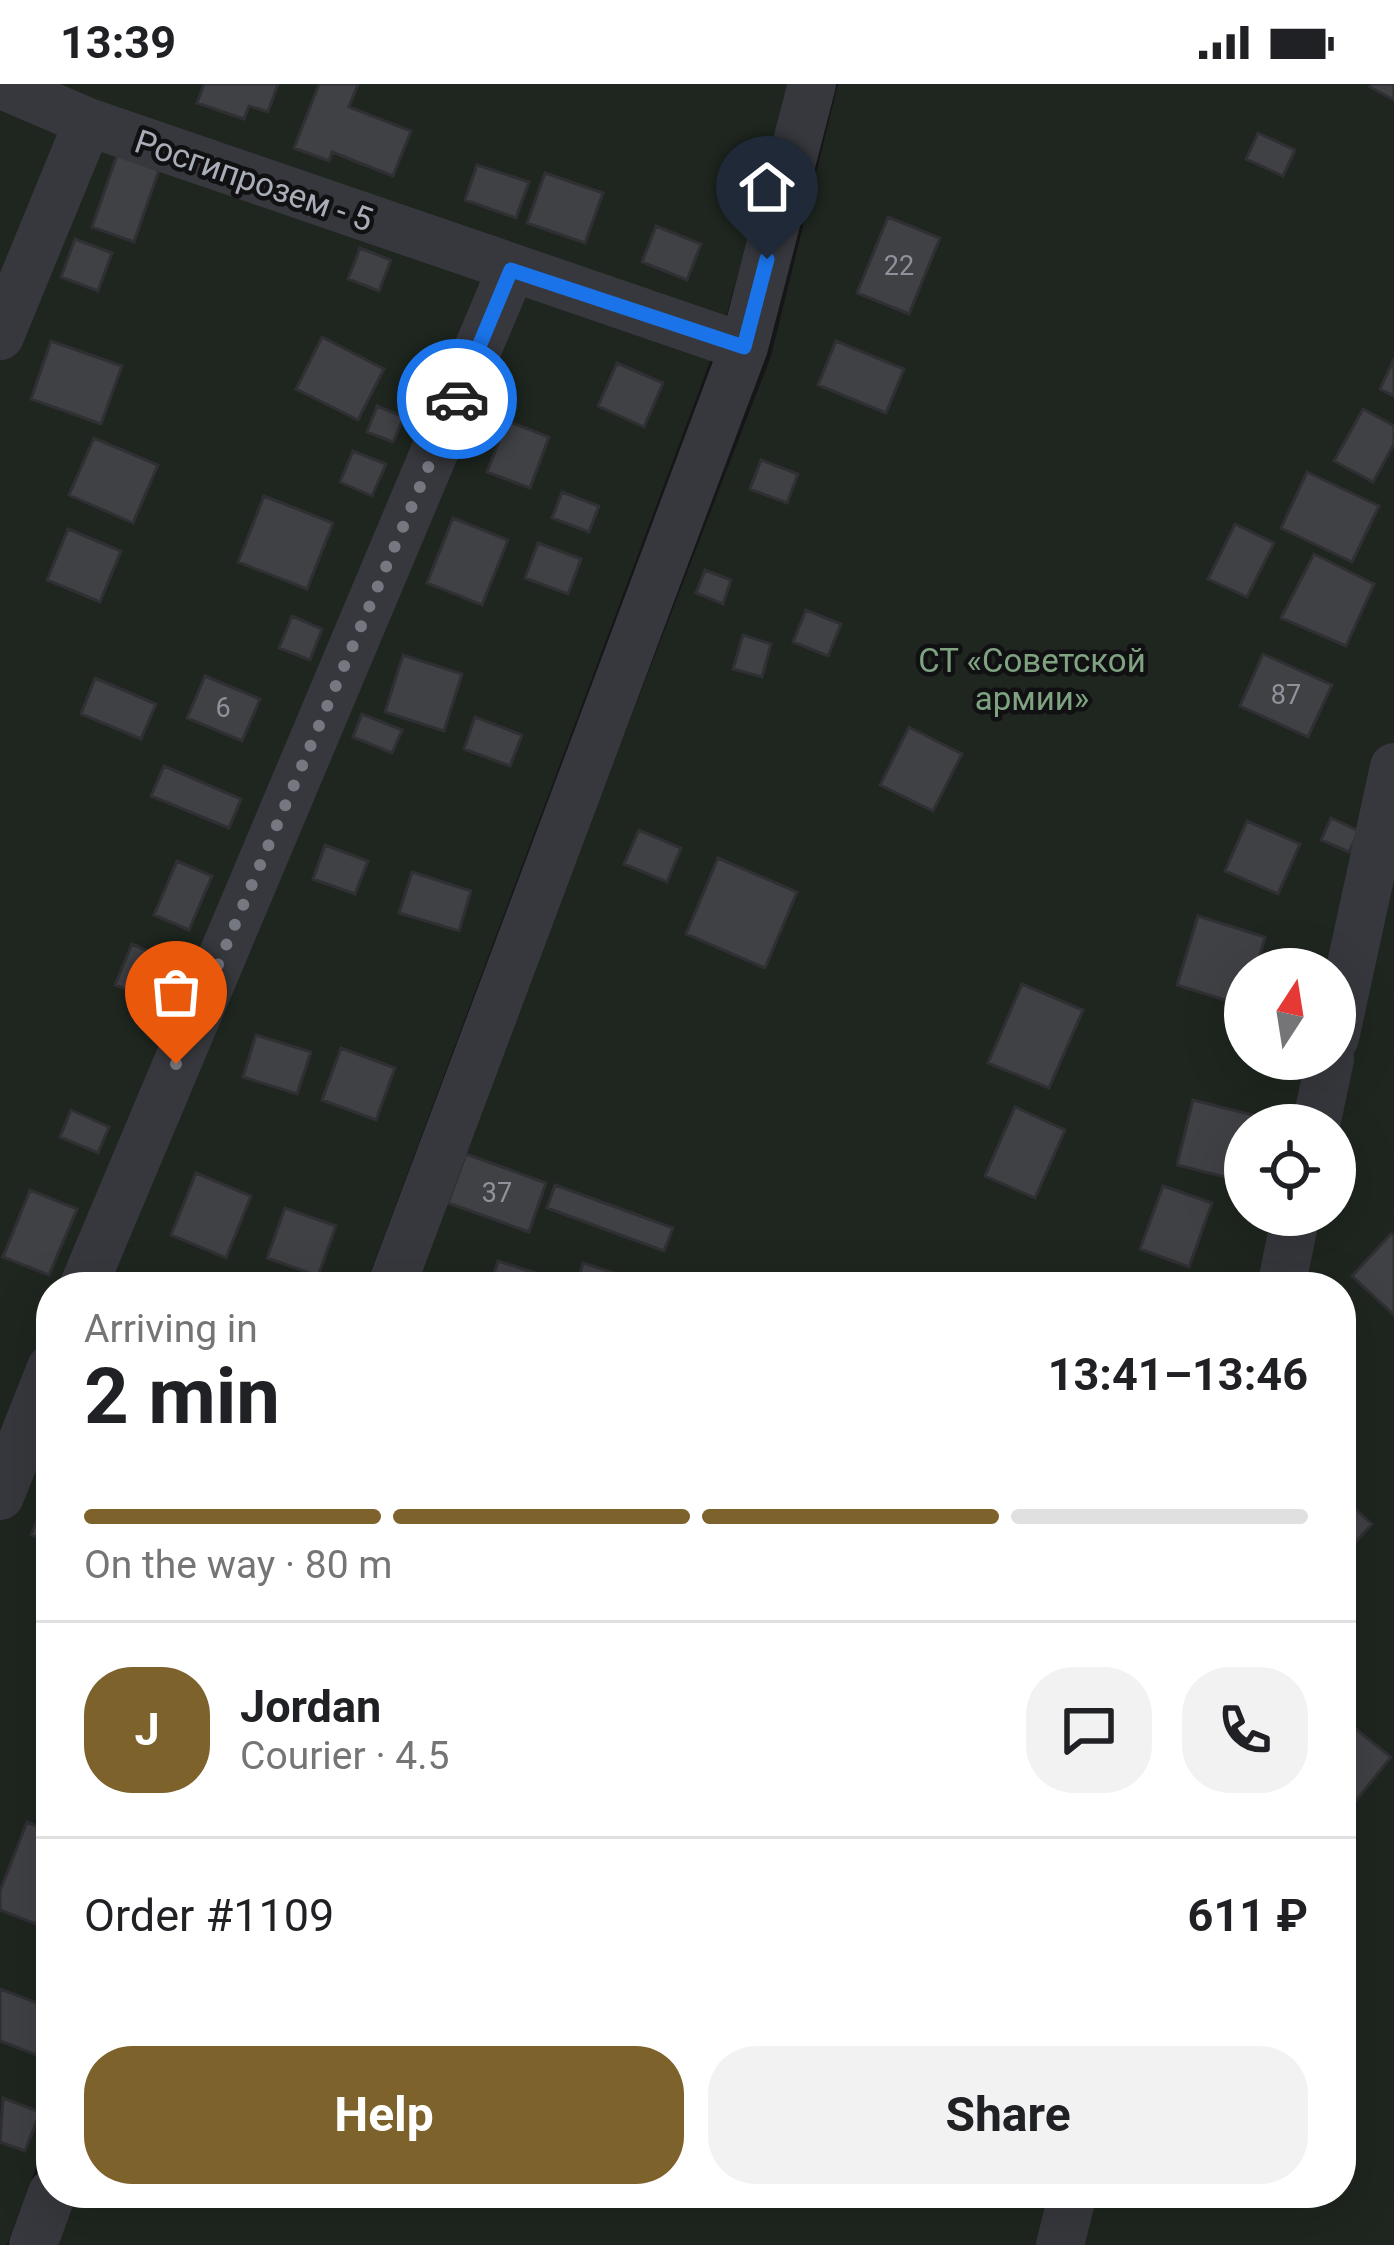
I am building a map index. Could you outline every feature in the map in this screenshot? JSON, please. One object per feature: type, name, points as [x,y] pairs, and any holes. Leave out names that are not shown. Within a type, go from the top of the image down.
[{"type":"street","name":"Росгипрозем - 5","points":[[0,84],[88,122],[744,347]]},
{"type":"street","points":[[397,1272],[744,347],[812,84]]},
{"type":"street","points":[[0,335],[88,122]]},
{"type":"street","points":[[89,1272],[511,270]]},
{"type":"street","points":[[1355,948],[1394,767]]},
{"type":"street","points":[[1284,1272],[1292,1236]]},
{"type":"street","points":[[0,1496],[36,1406]]},
{"type":"street","points":[[33,2245],[47,2208]]},
{"type":"street","points":[[1060,2245],[1069,2208]]},
{"type":"green space","points":[[0,84],[790,84],[724,324],[371,1272],[36,1272],[36,2168],[7,2245],[0,2245]]},
{"type":"green space","name":"СТ «Советской армии»","points":[[838,84],[1394,84],[1394,2245],[55,2245],[69,2208],[1356,2208],[1356,1272],[422,1272],[528,982],[771,356]]},
{"type":"building","points":[[204,84],[278,84],[268,112],[249,106],[244,119],[197,103]]},
{"type":"building","points":[[319,84],[358,84],[349,107],[411,131],[393,176],[332,152],[329,161],[294,148]]},
{"type":"building","points":[[1394,84],[1394,100],[1370,87]]},
{"type":"building","points":[[1258,133],[1295,150],[1283,176],[1246,159]]},
{"type":"building","points":[[117,155],[159,170],[134,242],[92,227]]},
{"type":"building","points":[[477,165],[529,182],[516,218],[465,200]]},
{"type":"building","points":[[545,173],[603,193],[585,243],[527,223]]},
{"type":"building","points":[[888,217],[940,238],[909,314],[857,293]]},
{"type":"building","points":[[656,226],[701,244],[687,280],[642,262]]},
{"type":"building","points":[[75,239],[112,253],[98,291],[61,277]]},
{"type":"building","points":[[360,248],[391,260],[379,291],[348,279]]},
{"type":"building","points":[[322,337],[384,369],[358,420],[296,389]]},
{"type":"building","points":[[51,341],[122,366],[101,424],[31,399]]},
{"type":"building","points":[[836,341],[904,369],[886,413],[818,385]]},
{"type":"building","points":[[1394,359],[1394,396],[1380,389]]},
{"type":"building","points":[[617,363],[663,383],[644,427],[598,406]]},
{"type":"building","points":[[377,406],[404,417],[393,442],[367,432]]},
{"type":"building","points":[[1363,409],[1394,426],[1394,444],[1373,482],[1334,461]]},
{"type":"building","points":[[507,421],[549,437],[530,488],[487,472]]},
{"type":"building","points":[[94,438],[158,465],[133,523],[69,495]]},
{"type":"building","points":[[353,451],[386,464],[372,496],[340,482]]},
{"type":"building","points":[[761,460],[798,474],[787,503],[750,489]]},
{"type":"building","points":[[1307,472],[1379,506],[1352,562],[1281,528]]},
{"type":"building","points":[[562,492],[599,506],[589,532],[552,518]]},
{"type":"building","points":[[264,496],[333,523],[307,589],[238,562]]},
{"type":"building","points":[[453,518],[508,540],[482,605],[427,583]]},
{"type":"building","points":[[1235,524],[1274,543],[1247,597],[1208,579]]},
{"type":"building","points":[[68,529],[121,551],[100,602],[47,580]]},
{"type":"building","points":[[538,543],[581,559],[568,594],[525,578]]},
{"type":"building","points":[[1314,554],[1374,584],[1346,646],[1281,618]]},
{"type":"building","points":[[705,570],[731,580],[723,604],[696,593]]},
{"type":"building","points":[[806,610],[841,624],[828,656],[793,642]]},
{"type":"building","points":[[292,616],[322,629],[310,660],[279,648]]},
{"type":"building","points":[[743,635],[771,644],[762,677],[733,669]]},
{"type":"building","points":[[1263,654],[1332,685],[1308,737],[1240,706]]},
{"type":"building","points":[[403,655],[462,674],[444,731],[385,712]]},
{"type":"building","points":[[205,676],[260,699],[242,741],[187,718]]},
{"type":"building","points":[[95,678],[156,704],[141,739],[81,714]]},
{"type":"building","points":[[362,714],[402,730],[392,753],[353,737]]},
{"type":"building","points":[[475,717],[522,735],[510,766],[464,749]]},
{"type":"building","points":[[909,727],[962,754],[933,811],[880,785]]},
{"type":"building","points":[[164,766],[241,799],[229,828],[151,796]]},
{"type":"building","points":[[1331,818],[1359,831],[1349,852],[1321,840]]},
{"type":"building","points":[[1247,821],[1300,844],[1278,894],[1225,871]]},
{"type":"building","points":[[639,830],[681,848],[667,882],[624,864]]},
{"type":"building","points":[[325,845],[368,861],[355,894],[313,879]]},
{"type":"building","points":[[718,858],[797,892],[765,968],[686,934]]},
{"type":"building","points":[[177,861],[212,876],[189,930],[154,915]]},
{"type":"building","points":[[412,872],[471,891],[459,931],[399,913]]},
{"type":"building","points":[[1198,916],[1265,937],[1262,948],[1224,948],[1224,1000],[1177,985]]},
{"type":"building","points":[[132,944],[178,964],[162,1004],[115,985]]},
{"type":"building","points":[[1022,984],[1083,1010],[1049,1088],[988,1063]]},
{"type":"building","points":[[256,1035],[311,1052],[297,1094],[243,1077]]},
{"type":"building","points":[[341,1048],[395,1068],[376,1120],[322,1100]]},
{"type":"building","points":[[1193,1100],[1224,1108],[1224,1177],[1177,1165]]},
{"type":"building","points":[[1015,1107],[1065,1130],[1035,1198],[985,1176]]},
{"type":"building","points":[[71,1110],[109,1127],[98,1153],[60,1137]]},
{"type":"building","points":[[466,1154],[546,1183],[529,1232],[448,1203]]},
{"type":"building","points":[[196,1173],[251,1196],[226,1258],[171,1235]]},
{"type":"building","points":[[555,1185],[673,1228],[664,1251],[547,1208]]},
{"type":"building","points":[[1163,1186],[1212,1203],[1189,1267],[1140,1249]]},
{"type":"building","points":[[30,1190],[77,1209],[50,1272],[3,1257]]},
{"type":"building","points":[[285,1208],[336,1226],[319,1272],[267,1258]]},
{"type":"building","points":[[1394,1236],[1394,1315],[1356,1280],[1356,1272]]},
{"type":"building","points":[[498,1261],[533,1272],[495,1272]]},
{"type":"building","points":[[583,1263],[611,1272],[580,1272]]},
{"type":"building","points":[[1356,1510],[1372,1524],[1356,1542]]},
{"type":"building","points":[[1356,1729],[1391,1757],[1356,1801]]},
{"type":"building","points":[[27,1822],[36,1826],[36,1924],[0,1910],[0,1891]]},
{"type":"building","points":[[0,1989],[36,2002],[36,2055],[0,2041]]},
{"type":"building","points":[[3,2098],[36,2110],[25,2151],[0,2142]]},
{"type":"way so far","points":[[176,1064],[457,399]]},
{"type":"route","points":[[457,399],[511,270],[744,347],[767,259]]}]
